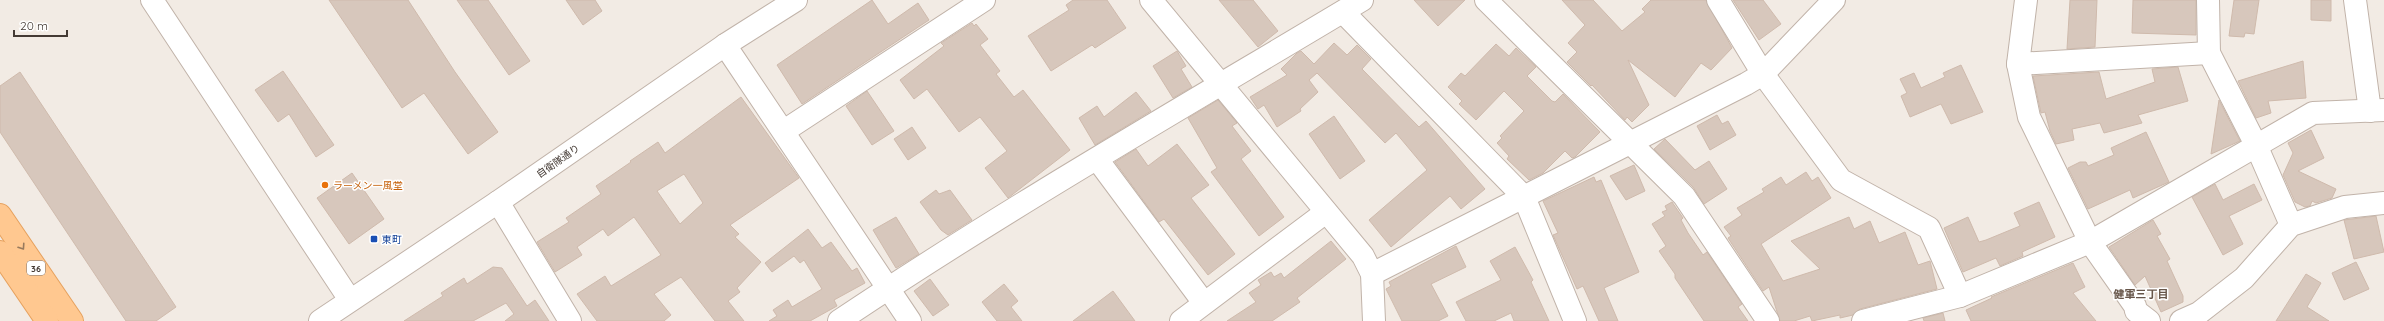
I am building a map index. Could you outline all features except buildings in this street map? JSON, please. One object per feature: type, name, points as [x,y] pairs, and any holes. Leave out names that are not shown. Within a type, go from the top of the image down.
[{"type":"main road","name":"36","points":[[0,215],[72,321]]},
{"type":"main road","name":"36","points":[[0,252],[47,321]]},
{"type":"street","points":[[152,0],[350,300]]},
{"type":"street","name":"自衛隊通り","points":[[320,321],[498,202],[725,45],[796,0]]},
{"type":"street","points":[[784,131],[984,0]]},
{"type":"street","points":[[1151,0],[1363,256],[1372,274],[1374,321]]},
{"type":"street","points":[[839,321],[888,288],[1097,159],[1362,0]]},
{"type":"street","points":[[1486,0],[1684,196],[1768,321]]},
{"type":"street","points":[[1718,0],[1763,74],[1841,180],[1929,228],[1960,296]]},
{"type":"street","points":[[1372,274],[1630,144],[1763,74],[1834,0]]},
{"type":"street","points":[[2026,0],[2018,64],[2029,117],[2090,242],[2136,306],[2137,318]]},
{"type":"street","points":[[2208,0],[2208,53],[2256,146],[2291,224]]},
{"type":"street","points":[[1863,321],[1960,296],[2090,242],[2313,113],[2377,111],[2355,0]]},
{"type":"street","points":[[1343,12],[1524,197],[1576,321]]},
{"type":"street","points":[[725,45],[910,321]]},
{"type":"street","points":[[2018,64],[2208,53]]},
{"type":"street","points":[[1097,159],[1204,303]]},
{"type":"street","points":[[498,202],[570,321]]},
{"type":"street","points":[[2181,321],[2199,312],[2244,278],[2291,224],[2345,207],[2384,203]]},
{"type":"street","points":[[1181,321],[1326,212]]},
{"type":"place","name":"ラーメン一風堂","points":[[325,185]]},
{"type":"place","name":"東町","points":[[374,239]]},
{"type":"district","name":"健軍三丁目","points":[[2141,294]]}]
